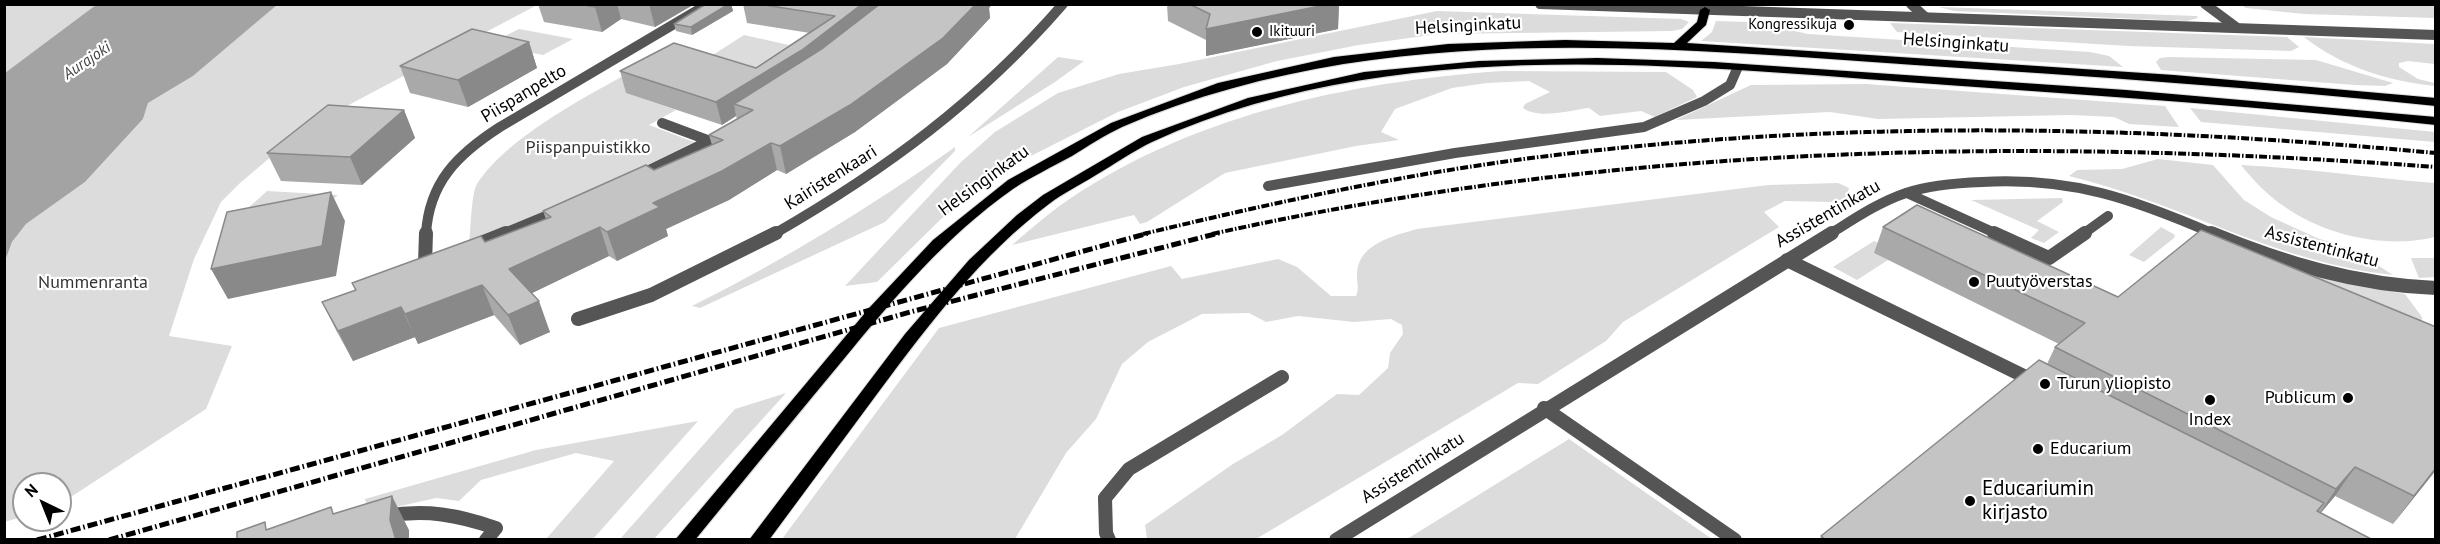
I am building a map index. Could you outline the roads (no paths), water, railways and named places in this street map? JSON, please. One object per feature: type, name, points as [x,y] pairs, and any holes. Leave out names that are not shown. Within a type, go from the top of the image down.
[{"type":"main road","points":[[1676,47],[1702,23],[1705,7]]},
{"type":"main road","name":"Helsinginkatu","points":[[684,540],[921,259],[984,204],[1041,166],[1092,138],[1150,112],[1228,85],[1336,60],[1430,48],[1511,44],[1676,47],[2094,73],[2436,102]]},
{"type":"main road","points":[[758,540],[915,331],[977,258],[1051,196],[1139,145],[1200,118],[1248,102],[1306,87],[1401,70],[1555,62],[1737,69],[2107,93],[2436,121]]},
{"type":"street","name":"Piispanpelto","points":[[430,262],[427,215],[433,192],[448,168],[505,125],[708,4]]},
{"type":"street","name":"Kairistenkaari","points":[[578,319],[650,296],[712,265],[800,218],[880,168],[932,130],[995,78],[1035,38],[1063,4]]},
{"type":"street","points":[[1540,4],[1705,7],[2436,35]]},
{"type":"street","points":[[1911,4],[1924,17]]},
{"type":"street","points":[[2205,4],[2236,27]]},
{"type":"street","points":[[1268,186],[1455,153],[1637,129],[1663,121],[1704,101],[1730,85],[1737,69]]},
{"type":"street","points":[[662,123],[710,141]]},
{"type":"street","points":[[630,178],[736,127]]},
{"type":"street","name":"Assistentinkatu","points":[[1336,540],[1544,408],[1854,219],[1907,193],[1929,188],[1979,183],[2033,182],[2085,188],[2133,201],[2282,260],[2359,279],[2436,288]]},
{"type":"street","points":[[1907,193],[2049,258],[2108,216]]},
{"type":"street","points":[[455,253],[572,204]]},
{"type":"street","points":[[1787,260],[2044,387]]},
{"type":"street","points":[[1109,540],[1106,533],[1105,498],[1129,469],[1282,377]]},
{"type":"street","points":[[1544,408],[1735,540]]},
{"type":"street","points":[[375,519],[414,510],[450,512],[496,528],[486,540]]},
{"type":"water","name":"Aurajoki","points":[[96,5],[277,5],[193,76],[148,103],[143,119],[85,182],[26,224],[12,242],[5,261],[5,73]]},
{"type":"railway","points":[[1143,234],[1325,193],[1463,168],[1625,147],[1740,138],[1856,132],[1972,130],[2088,132],[2204,136],[2436,153]]},
{"type":"railway","points":[[1212,234],[1364,204],[1516,181],[1669,165],[1821,156],[1974,151],[2128,152],[2436,167]]},
{"type":"railway","points":[[37,540],[1149,233]]},
{"type":"railway","points":[[109,540],[914,311],[1219,233]]},
{"type":"place","name":"Kongressikuja","points":[[1849,25]]},
{"type":"place","name":"Ikituuri","points":[[1257,32]]},
{"type":"place","name":"Puutyöverstas","points":[[1974,282]]},
{"type":"place","name":"Turun yliopisto","points":[[2045,384]]},
{"type":"place","name":"Publicum","points":[[2348,398]]},
{"type":"place","name":"Index","points":[[2210,400]]},
{"type":"place","name":"Educarium","points":[[2038,449]]},
{"type":"place","name":"Educariumin kirjasto","points":[[1970,501]]},
{"type":"park label","name":"Piispanpuistikko","points":[[588,148]]},
{"type":"park label","name":"Nummenranta","points":[[93,283]]}]
